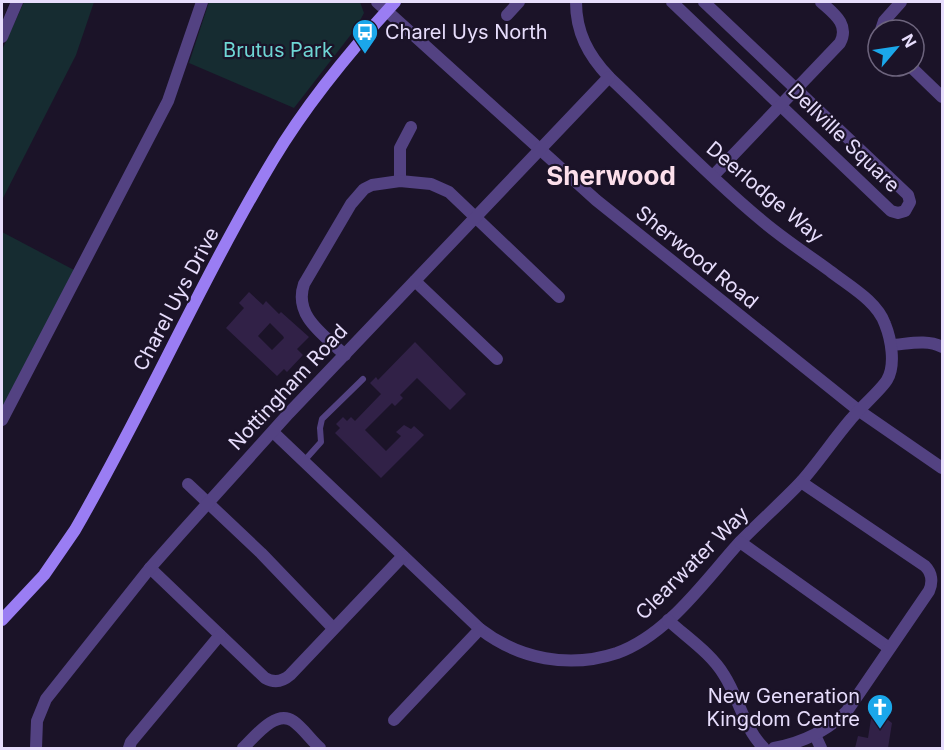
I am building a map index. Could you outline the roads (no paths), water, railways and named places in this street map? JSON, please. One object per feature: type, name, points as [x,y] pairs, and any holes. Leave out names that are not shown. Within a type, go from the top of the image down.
[{"type":"main road","name":"Charel Uys Drive","points":[[2,620],[44,575],[75,530],[244,211],[282,145],[312,101],[391,6]]},
{"type":"street","points":[[2,37],[17,2]]},
{"type":"street","points":[[2,420],[168,101],[202,2]]},
{"type":"street","name":"Sherwood Road","points":[[377,2],[391,6],[540,150],[596,200],[858,410],[942,468]]},
{"type":"street","points":[[507,15],[519,2]]},
{"type":"street","name":"Deerlodge Way","points":[[575,2],[583,40],[594,60],[609,77],[762,221],[861,294],[880,312],[891,345],[891,366],[887,380],[858,410]]},
{"type":"street","name":"Dellville Square","points":[[672,2],[891,211],[898,213],[908,208],[910,202],[908,195],[704,2]]},
{"type":"street","points":[[713,176],[842,39],[844,31],[841,21],[821,2]]},
{"type":"street","points":[[887,18],[901,2]]},
{"type":"street","name":"Nottingham Road","points":[[36,748],[37,721],[46,699],[150,568],[273,432],[609,77]]},
{"type":"street","points":[[924,78],[941,93]]},
{"type":"street","points":[[400,181],[400,147],[411,127]]},
{"type":"street","points":[[345,355],[306,316],[301,297],[304,284],[357,196],[372,185],[400,181],[441,186],[559,297]]},
{"type":"street","points":[[415,281],[497,359]]},
{"type":"street","points":[[891,345],[925,342],[942,347]]},
{"type":"street","name":"Clearwater Way","points":[[273,432],[480,629],[500,643],[529,655],[551,660],[584,661],[628,648],[668,620],[740,542],[801,482],[858,410]]},
{"type":"street","points":[[774,748],[815,735],[836,722],[847,711],[929,591],[932,581],[925,566],[801,482]]},
{"type":"street","points":[[188,484],[261,553],[333,628]]},
{"type":"street","points":[[740,542],[889,648]]},
{"type":"street","points":[[150,568],[265,678],[280,681],[290,675],[403,556]]},
{"type":"street","points":[[668,620],[723,673],[751,731],[764,748]]},
{"type":"street","points":[[394,720],[480,629]]},
{"type":"street","points":[[129,748],[131,742],[220,635]]},
{"type":"street","points":[[243,748],[274,720],[287,719],[294,722],[320,748]]},
{"type":"street","points":[[815,735],[821,748]]},
{"type":"lane","points":[[304,461],[321,442],[322,420],[363,379]]},
{"type":"place","name":"Charel Uys North","points":[[365,55]]},
{"type":"place","name":"New Generation Kingdom Centre","points":[[880,730]]},
{"type":"district","name":"Sherwood","points":[[611,175]]},
{"type":"park label","name":"Brutus Park","points":[[278,50]]}]
